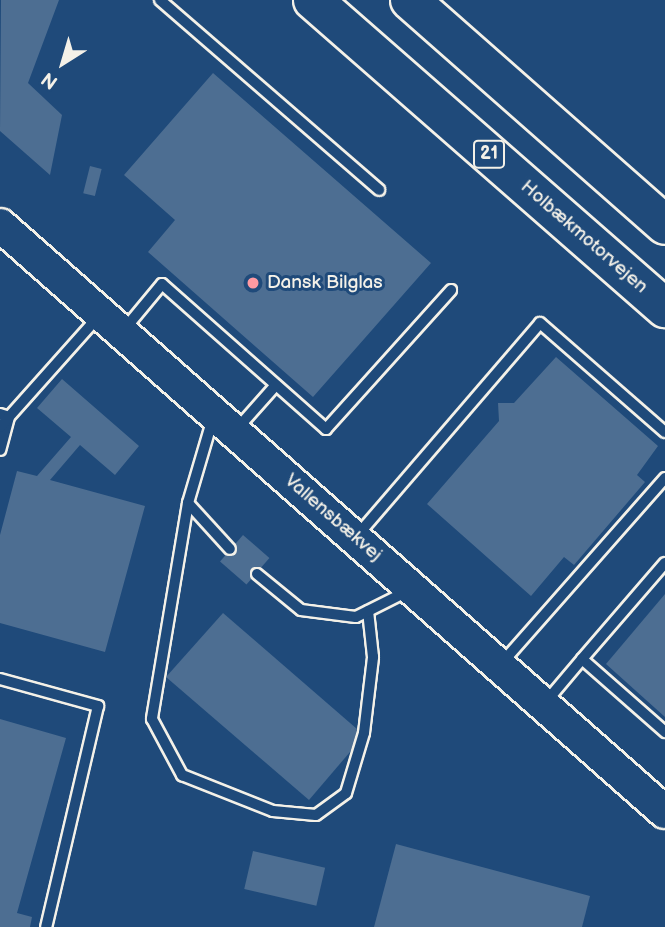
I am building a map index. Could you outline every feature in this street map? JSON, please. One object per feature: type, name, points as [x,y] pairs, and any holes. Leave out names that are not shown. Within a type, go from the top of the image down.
[{"type":"highway","name":"Holbækmotorvejen","points":[[313,0],[665,308]]},
{"type":"highway","points":[[410,0],[665,225]]},
{"type":"street","name":"Vallensbækvej","points":[[0,225],[665,812]]},
{"type":"lane","points":[[160,0],[379,190]]},
{"type":"lane","points":[[0,427],[4,416],[111,323],[162,284],[326,429],[451,290]]},
{"type":"lane","points":[[355,538],[540,323],[665,432]]},
{"type":"lane","points":[[276,384],[224,423],[188,503],[152,719],[182,775],[273,811],[316,816],[346,793],[367,708],[373,657],[368,611]]},
{"type":"lane","points":[[0,450],[4,416]]},
{"type":"lane","points":[[500,666],[665,478]]},
{"type":"lane","points":[[188,503],[230,549]]},
{"type":"lane","points":[[543,705],[665,563]]},
{"type":"lane","points":[[257,574],[301,610],[356,617],[413,589]]},
{"type":"lane","points":[[582,659],[665,732]]},
{"type":"lane","points":[[0,679],[98,706],[46,927]]},
{"type":"building","points":[[1,0],[59,0],[28,83],[62,115],[50,175],[0,131]]},
{"type":"building","points":[[213,73],[431,263],[313,397],[148,252],[175,220],[124,175]]},
{"type":"building","points":[[90,166],[102,169],[95,196],[83,193]]},
{"type":"building","points":[[556,357],[658,446],[637,475],[645,482],[574,565],[564,557],[531,596],[427,504],[499,421],[498,403],[514,403]]},
{"type":"building","points":[[62,379],[139,446],[115,475],[80,445],[50,480],[145,506],[105,652],[0,623],[0,535],[17,471],[37,476],[71,437],[37,408]]},
{"type":"building","points":[[243,535],[269,558],[246,584],[220,561]]},
{"type":"building","points":[[665,594],[665,717],[606,664]]},
{"type":"building","points":[[223,613],[357,729],[356,745],[309,800],[166,677]]},
{"type":"building","points":[[0,719],[66,738],[17,913],[32,917],[30,927],[0,927]]},
{"type":"building","points":[[396,844],[590,896],[582,927],[374,927]]},
{"type":"building","points":[[253,851],[325,868],[316,906],[244,889]]},
{"type":"place","name":"Dansk Bilglas","points":[[253,283]]}]
